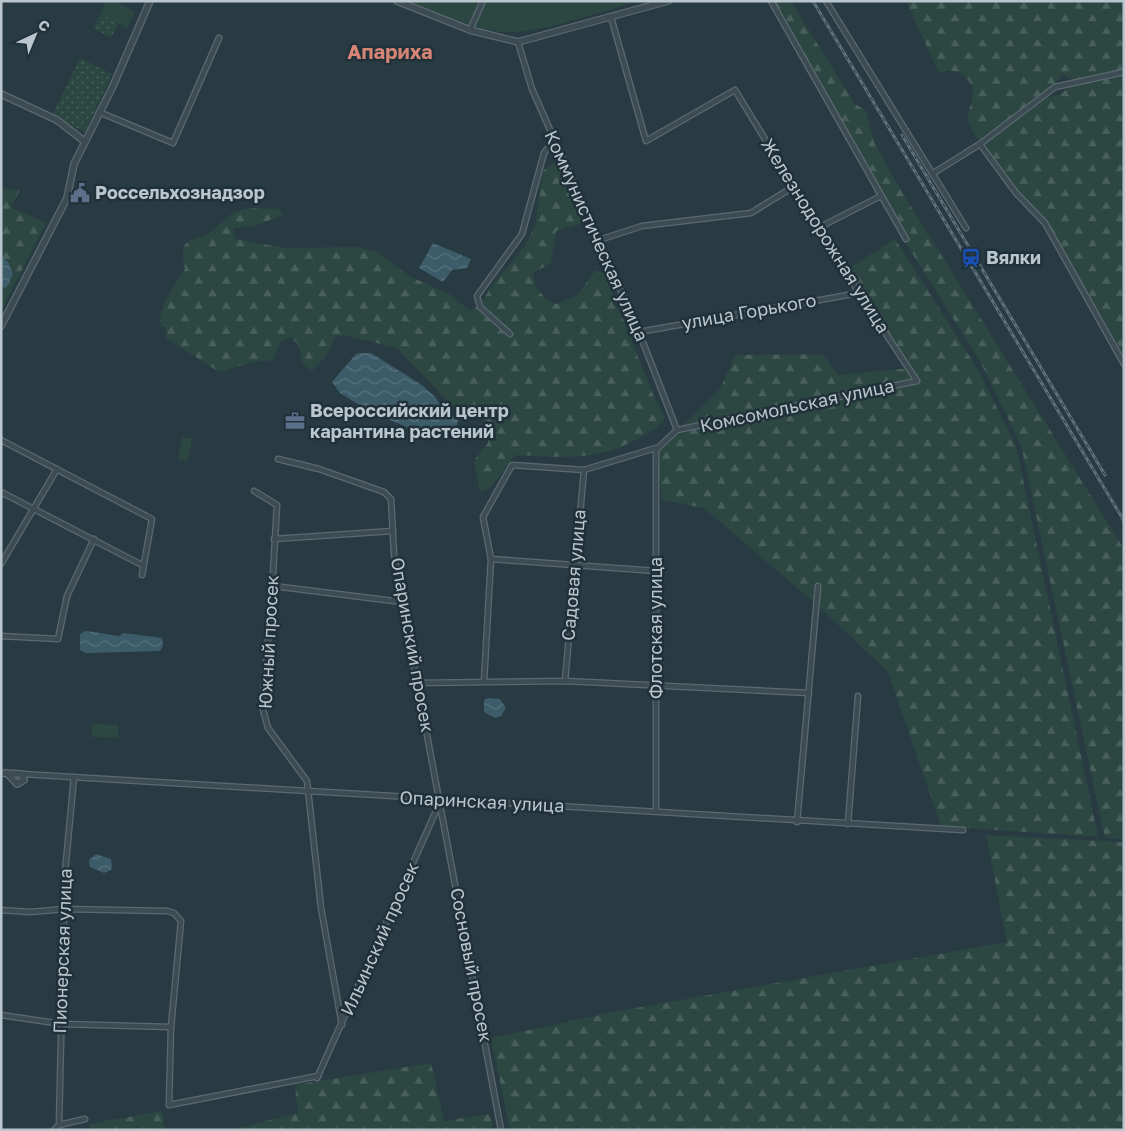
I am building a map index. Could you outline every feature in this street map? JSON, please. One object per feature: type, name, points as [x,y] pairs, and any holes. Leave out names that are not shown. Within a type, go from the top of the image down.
[{"type":"street","points":[[1,326],[67,198],[72,169],[150,1]]},
{"type":"street","points":[[397,1],[470,30],[518,42],[668,1]]},
{"type":"street","points":[[470,30],[483,1]]},
{"type":"street","points":[[771,1],[906,239]]},
{"type":"street","points":[[826,1],[966,228]]},
{"type":"street","name":"Железнодорожная улица","points":[[611,18],[646,141],[735,90],[858,292],[917,381]]},
{"type":"street","points":[[100,112],[174,143],[219,38]]},
{"type":"street","name":"Коммунистическая улица","points":[[518,42],[532,89],[639,332],[677,430]]},
{"type":"street","points":[[932,174],[980,144],[1055,87],[1124,72]]},
{"type":"street","points":[[1,94],[57,120],[84,141]]},
{"type":"street","points":[[510,334],[480,307],[477,296],[522,234],[544,153],[547,148],[555,144]]},
{"type":"street","points":[[980,144],[1016,193],[1045,224],[1124,364]]},
{"type":"street","points":[[599,240],[642,226],[751,213],[793,187]]},
{"type":"street","points":[[818,228],[882,196]]},
{"type":"street","name":"улица Горького","points":[[639,332],[858,292]]},
{"type":"street","name":"Комсомольская улица","points":[[677,430],[917,381]]},
{"type":"street","points":[[484,681],[492,559],[484,517],[512,465],[584,470],[659,447],[677,430]]},
{"type":"street","points":[[1,440],[152,519],[142,564],[142,575]]},
{"type":"street","name":"Флотская улица","points":[[656,811],[656,451],[659,447]]},
{"type":"street","name":"Опаринский просек","points":[[278,459],[319,469],[384,492],[391,500],[394,554],[440,800]]},
{"type":"street","points":[[1,564],[56,469]]},
{"type":"street","name":"Садовая улица","points":[[565,682],[584,470]]},
{"type":"street","name":"Южный просек","points":[[254,491],[277,505],[273,586],[262,706],[268,728],[307,781],[321,908],[342,1025]]},
{"type":"street","points":[[1,492],[142,564]]},
{"type":"street","points":[[274,539],[393,531]]},
{"type":"street","points":[[1,636],[58,639],[67,596],[94,539]]},
{"type":"street","points":[[492,559],[656,571]]},
{"type":"street","points":[[273,586],[402,602]]},
{"type":"street","points":[[797,822],[818,586]]},
{"type":"street","points":[[419,683],[484,681],[565,682],[809,693]]},
{"type":"street","points":[[848,824],[858,696]]},
{"type":"street","points":[[4,773],[14,782],[20,784],[24,780],[22,774]]},
{"type":"street","name":"Опаринская улица","points":[[4,773],[440,800],[656,811],[797,822],[963,830]]},
{"type":"street","name":"Пионерская улица","points":[[59,1125],[65,872],[74,777]]},
{"type":"street","name":"Ильинский просек","points":[[171,1027],[169,1105],[318,1077],[440,800]]},
{"type":"street","name":"Сосновый просек","points":[[440,800],[501,1130]]},
{"type":"street","points":[[1,910],[30,912],[64,909],[167,911],[174,913],[181,921],[171,1027],[62,1024],[1,1015]]},
{"type":"street","points":[[54,1130],[59,1125],[85,1119]]},
{"type":"green space","points":[[106,1],[114,1],[135,12],[127,29],[101,13]]},
{"type":"green space","points":[[407,1],[639,1],[552,26],[534,30],[502,32],[466,24]]},
{"type":"green space","points":[[774,1],[791,1],[854,103],[866,111],[874,142],[894,179],[1124,549],[1124,839],[1105,838],[1021,445],[981,363],[877,197],[817,79]]},
{"type":"green space","points":[[906,1],[1124,1],[1124,69],[1073,81],[1063,74],[1052,87],[979,140],[969,125],[968,119],[973,96],[970,83],[964,76],[956,72],[941,73],[937,69]]},
{"type":"green space","points":[[101,13],[118,24],[111,38],[93,28]]},
{"type":"green space","points":[[80,58],[112,74],[85,132],[52,116]]},
{"type":"green space","points":[[1124,74],[1124,355],[1047,221],[1018,191],[988,150],[986,143],[1048,97],[1058,95],[1071,87]]},
{"type":"green space","points":[[559,159],[586,222],[556,231],[551,263],[533,273],[534,278],[537,287],[543,295],[556,304],[576,296],[595,271],[605,273],[611,281],[613,302],[622,317],[655,399],[665,417],[654,429],[623,446],[608,451],[578,456],[515,455],[490,488],[480,492],[474,460],[488,443],[488,421],[458,412],[397,348],[345,335],[335,337],[326,356],[312,371],[303,364],[298,344],[290,337],[281,341],[273,361],[253,362],[219,372],[166,338],[166,327],[161,327],[164,304],[185,269],[183,250],[185,245],[214,230],[235,212],[256,208],[278,209],[283,215],[254,226],[233,228],[235,239],[285,248],[357,247],[377,252],[411,277],[449,294],[470,311],[480,305],[491,287],[526,245],[535,225],[543,171]]},
{"type":"green space","points":[[1,188],[20,190],[11,207],[46,223],[1,311]]},
{"type":"green space","points":[[895,239],[977,368],[1016,446],[1098,837],[941,826],[888,672],[815,603],[704,508],[662,500],[656,452],[720,389],[735,355],[822,354],[839,375],[911,368],[848,269]]},
{"type":"green space","points":[[182,437],[192,439],[188,462],[178,460]]},
{"type":"green space","points":[[92,724],[118,725],[118,738],[92,737]]},
{"type":"green space","points":[[986,835],[1124,842],[1124,1130],[510,1130],[491,1038],[619,1011],[1007,942]]},
{"type":"green space","points":[[431,1063],[444,1121],[490,1114],[493,1130],[230,1130],[298,1113],[295,1085]]},
{"type":"green space","points":[[162,1111],[165,1130],[91,1130],[89,1124]]},
{"type":"water","points":[[433,243],[471,259],[467,268],[452,270],[443,282],[419,268]]},
{"type":"water","points":[[1,256],[8,262],[13,274],[6,288],[1,287]]},
{"type":"water","points":[[371,353],[422,385],[435,397],[443,408],[458,420],[456,429],[445,439],[422,437],[414,430],[369,411],[340,393],[332,382],[356,354]]},
{"type":"water","points":[[85,631],[120,636],[123,633],[162,638],[163,646],[160,651],[86,653],[80,650],[80,634]]},
{"type":"water","points":[[488,698],[500,699],[506,708],[501,716],[495,718],[484,712],[484,700]]},
{"type":"water","points":[[96,854],[111,859],[111,870],[104,873],[90,867],[89,860]]},
{"type":"railway","points":[[813,1],[1124,521]]},
{"type":"railway","points":[[902,135],[1105,475]]},
{"type":"place","name":"Россельхознадзор","points":[[80,193]]},
{"type":"place","name":"Вялки","points":[[971,258]]},
{"type":"place","name":"Всероссийский центр карантина растений","points":[[295,421]]},
{"type":"district","name":"Апариха","points":[[390,52]]}]
